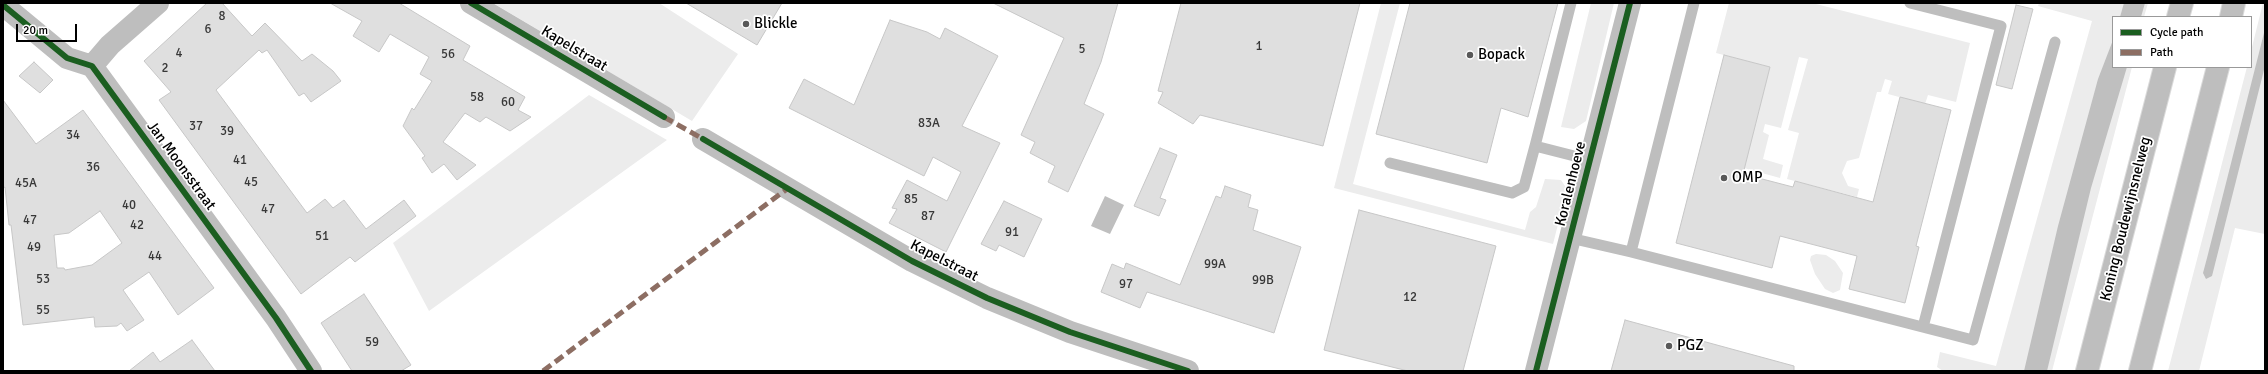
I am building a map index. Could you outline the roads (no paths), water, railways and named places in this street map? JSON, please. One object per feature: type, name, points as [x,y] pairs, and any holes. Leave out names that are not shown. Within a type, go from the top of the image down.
[{"type":"main road","points":[[3,5],[67,58],[92,66],[110,45],[158,3]]},
{"type":"main road","name":"Kapelstraat","points":[[471,3],[664,117]]},
{"type":"main road","name":"Koralenhoeve","points":[[1536,371],[1630,3]]},
{"type":"main road","points":[[2178,16],[2182,3]]},
{"type":"main road","points":[[2231,16],[2234,3]]},
{"type":"main road","name":"Jan Moonsstraat","points":[[92,66],[276,318],[311,371]]},
{"type":"main road","name":"Koning Boudewijnsnelweg","points":[[2087,371],[2165,68]]},
{"type":"main road","points":[[2140,371],[2218,68]]},
{"type":"main road","name":"Kapelstraat","points":[[703,139],[912,261],[987,298],[1070,332],[1188,371]]},
{"type":"lane","points":[[1390,163],[1512,193],[1524,187],[1571,3]]},
{"type":"lane","points":[[1631,252],[1694,3]]},
{"type":"lane","points":[[1910,3],[2001,26],[1923,327]]},
{"type":"lane","points":[[1570,238],[1631,252],[1973,340],[2055,42]]},
{"type":"lane","points":[[1535,146],[1590,160]]},
{"type":"place","name":"Blickle","points":[[746,24]]},
{"type":"place","name":"Bopack","points":[[1470,55]]},
{"type":"place","name":"OMP","points":[[1724,178]]},
{"type":"place","name":"PGZ","points":[[1669,346]]}]
